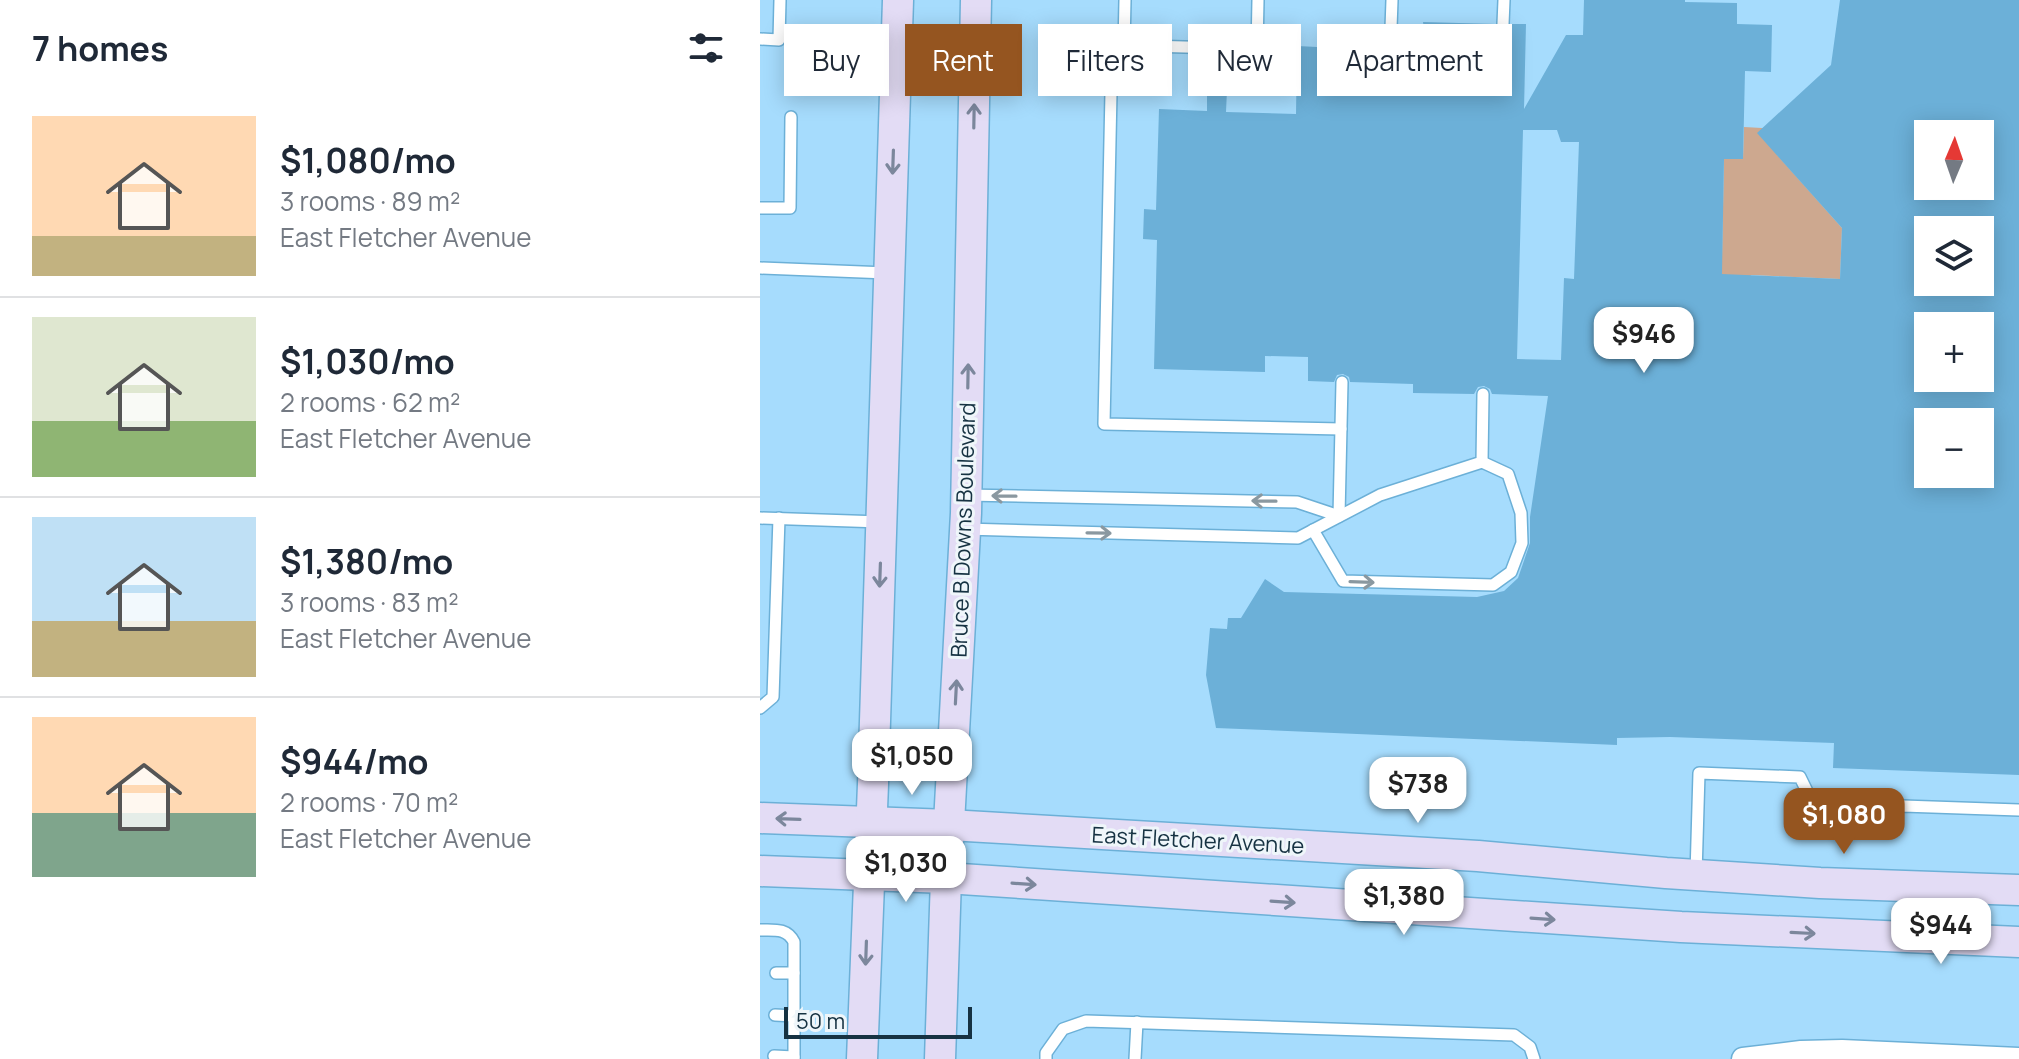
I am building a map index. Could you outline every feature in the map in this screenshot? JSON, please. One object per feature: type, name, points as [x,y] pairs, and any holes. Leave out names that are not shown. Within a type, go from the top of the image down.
[{"type":"main road","points":[[862,1059],[898,0]]},
{"type":"main road","name":"Bruce B Downs Boulevard","points":[[940,1059],[946,878],[965,529],[976,0]]},
{"type":"main road","name":"East Fletcher Avenue","points":[[760,818],[949,825],[1478,856],[1820,883],[2019,890]]},
{"type":"main road","points":[[760,871],[946,878],[1681,927],[2019,942]]},
{"type":"street","points":[[1746,1058],[1842,1055],[2019,1059]]},
{"type":"lane","points":[[760,39],[779,40],[780,0]]},
{"type":"lane","points":[[1124,24],[1125,0]]},
{"type":"lane","points":[[1172,47],[1257,49],[1258,0]]},
{"type":"lane","points":[[1391,24],[1392,0]]},
{"type":"lane","points":[[1503,24],[1504,0]]},
{"type":"lane","points":[[1111,96],[1104,424],[1341,429]]},
{"type":"lane","points":[[760,208],[790,208],[791,117]]},
{"type":"lane","points":[[760,268],[890,273]]},
{"type":"lane","points":[[1339,516],[1342,382]]},
{"type":"lane","points":[[1482,462],[1483,394]]},
{"type":"lane","points":[[965,529],[1298,538],[1339,516],[1380,495],[1482,462],[1508,474],[1521,513],[1522,543],[1511,572],[1493,585],[1343,581],[1313,530]]},
{"type":"lane","points":[[966,495],[1297,502],[1339,516]]},
{"type":"lane","points":[[760,518],[882,522]]},
{"type":"lane","points":[[760,708],[773,697],[779,518]]},
{"type":"lane","points":[[1696,875],[1699,773],[1800,777],[1818,814],[1875,817],[1903,806],[2019,810]]},
{"type":"lane","points":[[760,930],[781,930],[790,934],[794,942],[794,1058],[774,1056]]},
{"type":"lane","points":[[776,973],[794,973]]},
{"type":"lane","points":[[775,1015],[794,1016]]},
{"type":"lane","points":[[1046,1059],[1046,1053],[1063,1029],[1086,1021],[1514,1035],[1530,1047],[1534,1059]]},
{"type":"lane","points":[[1135,1059],[1137,1022]]},
{"type":"shaded area","points":[[1744,127],[1782,129],[1777,155],[1842,228],[1840,279],[1751,275],[1720,356],[1724,159],[1743,159]]},
{"type":"building","points":[[1584,0],[1737,3],[1737,24],[1772,25],[1771,72],[1745,71],[1743,159],[1724,159],[1722,274],[1840,279],[1842,228],[1757,133],[1831,65],[1840,0],[2019,0],[2019,775],[1833,768],[1834,743],[1670,737],[1617,738],[1617,745],[1216,728],[1206,675],[1210,628],[1227,629],[1228,618],[1241,618],[1265,579],[1284,592],[1477,597],[1504,591],[1518,578],[1530,543],[1530,517],[1548,396],[1492,394],[1484,386],[1478,387],[1474,394],[1413,393],[1413,384],[1350,382],[1349,377],[1343,374],[1337,375],[1334,382],[1308,381],[1308,357],[1265,356],[1265,372],[1154,369],[1157,240],[1143,239],[1144,209],[1156,210],[1159,109],[1207,111],[1207,96],[1227,96],[1226,112],[1296,114],[1296,96],[1301,96],[1301,46],[1317,47],[1317,96],[1512,96],[1512,24],[1526,24],[1524,109],[1566,35],[1583,35]],"holes":[[[1523,130],[1557,130],[1561,142],[1579,142],[1574,279],[1564,278],[1561,360],[1517,359]]]},
{"type":"building","points":[[1423,22],[1495,24],[1423,24]]}]
